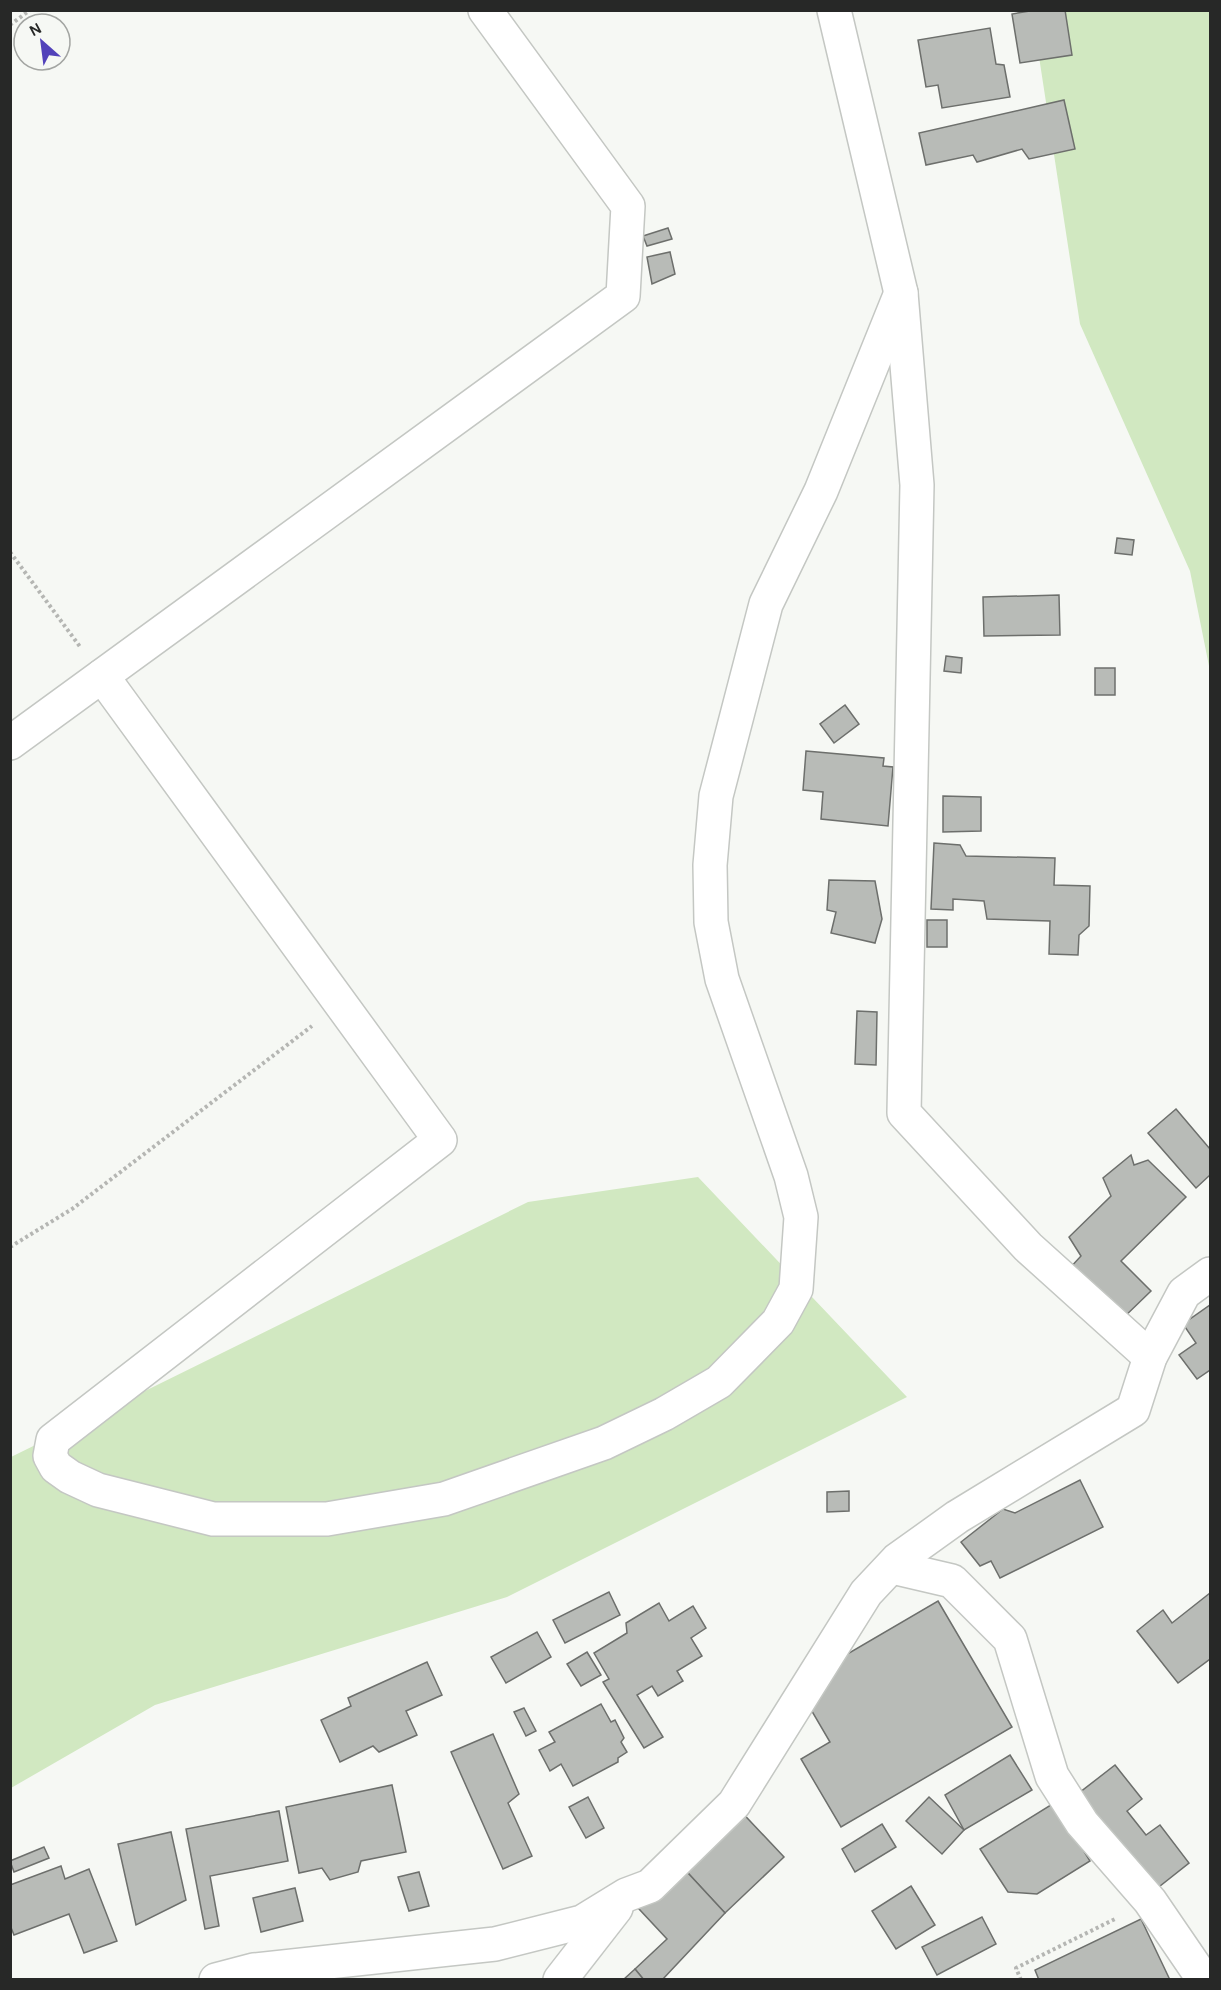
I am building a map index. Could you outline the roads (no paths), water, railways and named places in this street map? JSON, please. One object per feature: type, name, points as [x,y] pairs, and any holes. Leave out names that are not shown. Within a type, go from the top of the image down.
[{"type":"street","points":[[10,742],[623,297],[628,206],[485,10]]},
{"type":"street","points":[[834,10],[901,293],[917,486],[904,1113],[1028,1246],[1150,1357]]},
{"type":"street","points":[[102,676],[440,1140],[52,1440],[50,1456],[56,1467],[70,1478],[98,1490],[213,1519],[327,1519],[444,1499],[604,1443],[664,1414],[718,1382],[778,1322],[796,1289],[801,1217],[791,1176],[723,979],[711,922],[710,865],[716,796],[766,604],[821,492],[901,293]]},
{"type":"street","points":[[216,1980],[254,1970],[495,1944],[582,1922],[626,1895],[650,1886],[734,1804],[866,1593],[897,1560],[957,1516],[1133,1410],[1150,1357],[1184,1293],[1210,1274]]},
{"type":"street","points":[[892,1567],[952,1581],[1010,1639],[1052,1776],[1082,1823],[1150,1901],[1204,1980]]},
{"type":"street","points":[[560,1980],[626,1895]]}]
